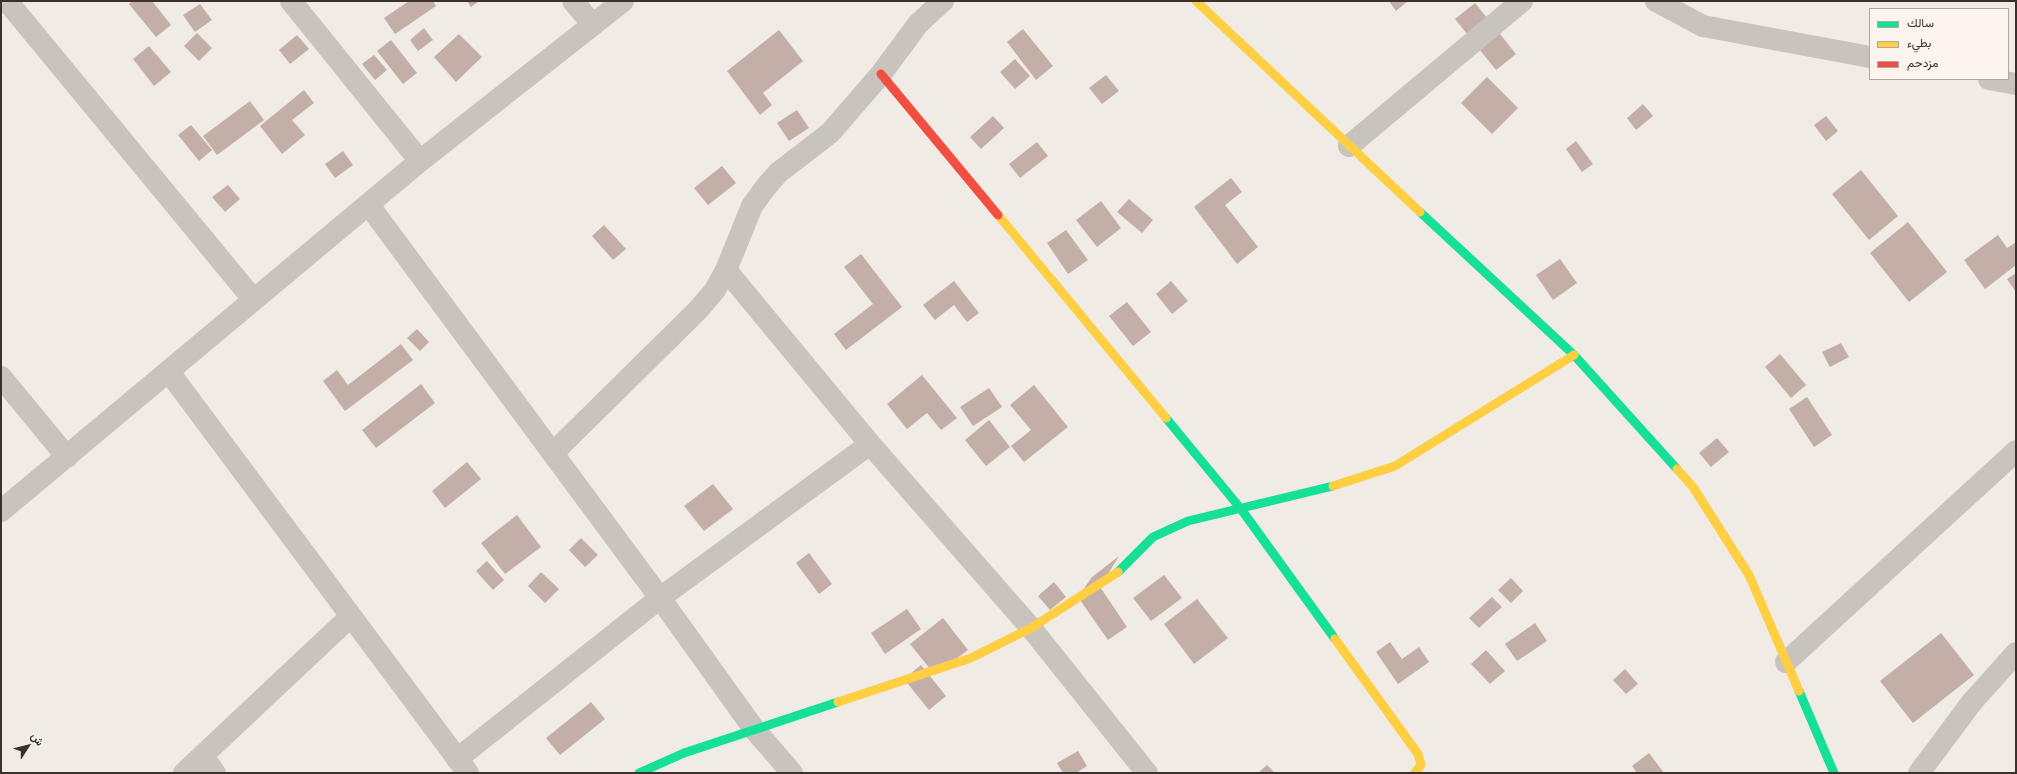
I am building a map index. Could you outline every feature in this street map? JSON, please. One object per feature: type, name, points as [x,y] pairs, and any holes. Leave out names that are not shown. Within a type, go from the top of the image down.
[{"type":"street","points":[[1,4],[6,1],[253,299]]},
{"type":"street","points":[[291,1],[420,161]]},
{"type":"street","points":[[573,1],[593,25]]},
{"type":"street","points":[[1,511],[68,457],[253,299],[420,161],[622,1]]},
{"type":"street","points":[[553,453],[700,309],[715,290],[726,270],[752,206],[765,188],[778,173],[830,133],[880,74],[918,24],[943,1]]},
{"type":"street","points":[[1196,1],[1349,146],[1574,355],[1693,487],[1749,576],[1834,773]]},
{"type":"street","points":[[1349,146],[1522,1]]},
{"type":"street","points":[[1665,3],[1703,26],[1869,57]]},
{"type":"street","points":[[880,74],[1241,509],[1418,754],[1421,765],[1415,773]]},
{"type":"street","points":[[1994,80],[2016,84]]},
{"type":"street","points":[[368,204],[660,598],[754,729],[792,773]]},
{"type":"street","points":[[726,270],[870,444],[1031,628],[1147,773]]},
{"type":"street","points":[[639,773],[684,753],[971,658],[1031,628],[1119,571],[1153,537],[1188,521],[1344,483],[1395,466],[1574,355]]},
{"type":"street","points":[[169,372],[350,617],[463,766],[660,598],[870,444]]},
{"type":"street","points":[[1,377],[68,457]]},
{"type":"street","points":[[1786,662],[2016,451]]},
{"type":"street","points":[[184,773],[209,765],[350,617]]},
{"type":"street","points":[[1919,773],[1972,702],[2016,652]]},
{"type":"building","points":[[132,1],[152,1],[171,25],[156,37],[129,4]]},
{"type":"building","points":[[409,1],[433,1],[436,6],[395,34],[384,18]]},
{"type":"building","points":[[467,1],[479,1],[471,7]]},
{"type":"building","points":[[1389,1],[1408,1],[1396,11]]},
{"type":"building","points":[[1475,3],[1516,54],[1496,70],[1455,19]]},
{"type":"building","points":[[200,4],[212,20],[195,32],[183,15]]},
{"type":"building","points":[[424,28],[433,40],[418,51],[410,40]]},
{"type":"building","points":[[1023,29],[1053,66],[1036,80],[1007,42]]},
{"type":"building","points":[[779,30],[803,61],[763,93],[772,105],[760,115],[727,71]]},
{"type":"building","points":[[197,33],[212,48],[199,61],[184,46]]},
{"type":"building","points":[[459,34],[482,57],[456,82],[434,57]]},
{"type":"building","points":[[297,35],[309,49],[290,64],[279,50]]},
{"type":"building","points":[[391,40],[417,73],[403,84],[377,51]]},
{"type":"building","points":[[149,46],[171,72],[154,86],[133,59]]},
{"type":"building","points":[[374,55],[387,70],[375,80],[362,64]]},
{"type":"building","points":[[1015,59],[1030,76],[1015,89],[1000,72]]},
{"type":"building","points":[[1106,75],[1119,91],[1102,104],[1089,88]]},
{"type":"building","points":[[1487,77],[1518,108],[1492,134],[1461,103]]},
{"type":"building","points":[[304,90],[314,103],[292,120],[305,135],[282,154],[260,126]]},
{"type":"building","points":[[250,101],[264,120],[217,155],[203,136]]},
{"type":"building","points":[[1643,104],[1653,116],[1636,130],[1627,118]]},
{"type":"building","points":[[797,110],[809,128],[789,141],[777,123]]},
{"type":"building","points":[[993,116],[1004,128],[981,149],[970,137]]},
{"type":"building","points":[[1826,116],[1838,131],[1826,141],[1814,125]]},
{"type":"building","points":[[191,125],[212,150],[199,161],[178,135]]},
{"type":"building","points":[[1576,141],[1593,164],[1582,172],[1566,149]]},
{"type":"building","points":[[1037,142],[1048,156],[1020,178],[1009,164]]},
{"type":"building","points":[[343,151],[353,165],[335,178],[325,164]]},
{"type":"building","points":[[722,166],[736,183],[708,205],[694,188]]},
{"type":"building","points":[[1861,170],[1898,216],[1869,240],[1832,194]]},
{"type":"building","points":[[1231,178],[1242,192],[1225,205],[1258,247],[1237,264],[1194,207]]},
{"type":"building","points":[[228,185],[240,199],[225,212],[212,197]]},
{"type":"building","points":[[1129,199],[1153,220],[1142,233],[1117,212]]},
{"type":"building","points":[[1101,201],[1121,228],[1097,247],[1076,220]]},
{"type":"building","points":[[1908,222],[1947,272],[1909,302],[1870,253]]},
{"type":"building","points":[[604,225],[626,249],[613,260],[592,236]]},
{"type":"building","points":[[1066,230],[1088,260],[1068,274],[1047,243]]},
{"type":"building","points":[[1998,235],[2007,248],[2016,242],[2016,265],[1985,289],[1964,260]]},
{"type":"building","points":[[861,254],[902,307],[846,350],[834,334],[873,304],[844,267]]},
{"type":"building","points":[[1560,259],[1577,283],[1553,300],[1536,275]]},
{"type":"building","points":[[2016,273],[2016,292],[2007,279]]},
{"type":"building","points":[[954,281],[979,313],[967,322],[954,305],[935,320],[923,305]]},
{"type":"building","points":[[1171,281],[1188,301],[1172,314],[1156,294]]},
{"type":"building","points":[[1127,302],[1151,332],[1133,346],[1109,316]]},
{"type":"building","points":[[417,329],[429,342],[420,351],[407,338]]},
{"type":"building","points":[[1841,343],[1849,357],[1830,367],[1822,352]]},
{"type":"building","points":[[401,344],[413,360],[345,411],[323,381],[337,370],[348,385]]},
{"type":"building","points":[[1780,354],[1806,385],[1791,398],[1765,367]]},
{"type":"building","points":[[922,375],[957,418],[941,430],[927,413],[907,429],[887,404]]},
{"type":"building","points":[[421,384],[435,403],[376,448],[362,430]]},
{"type":"building","points":[[1034,385],[1068,427],[1024,462],[1011,446],[1031,430],[1010,405]]},
{"type":"building","points":[[989,388],[1002,407],[973,426],[960,407]]},
{"type":"building","points":[[1807,397],[1832,435],[1814,447],[1789,409]]},
{"type":"building","points":[[989,420],[1010,447],[986,466],[965,440]]},
{"type":"building","points":[[1717,438],[1729,452],[1711,467],[1699,453]]},
{"type":"building","points":[[467,462],[481,479],[445,508],[432,491]]},
{"type":"building","points":[[713,484],[733,509],[704,531],[684,506]]},
{"type":"building","points":[[517,515],[541,547],[505,574],[481,543]]},
{"type":"building","points":[[581,538],[598,555],[585,567],[569,550]]},
{"type":"building","points":[[809,553],[832,584],[819,594],[796,563]]},
{"type":"building","points":[[1119,556],[1100,587],[1127,627],[1108,640],[1078,597],[1092,577]]},
{"type":"building","points":[[487,561],[504,580],[493,590],[476,571]]},
{"type":"building","points":[[541,572],[559,589],[545,603],[528,586]]},
{"type":"building","points":[[1164,575],[1182,598],[1151,621],[1133,598]]},
{"type":"building","points":[[1511,578],[1523,591],[1511,603],[1498,590]]},
{"type":"building","points":[[1054,582],[1066,597],[1050,610],[1038,596]]},
{"type":"building","points":[[1492,597],[1502,607],[1479,628],[1469,618]]},
{"type":"building","points":[[1197,599],[1228,638],[1194,664],[1164,624]]},
{"type":"building","points":[[907,609],[921,629],[885,654],[871,633]]},
{"type":"building","points":[[943,618],[968,650],[935,675],[910,644]]},
{"type":"building","points":[[1535,623],[1547,641],[1517,661],[1505,644]]},
{"type":"building","points":[[1941,633],[1974,675],[1913,723],[1880,681]]},
{"type":"building","points":[[1390,642],[1402,659],[1419,647],[1429,662],[1398,684],[1376,652]]},
{"type":"building","points":[[1486,650],[1505,671],[1490,684],[1471,664]]},
{"type":"building","points":[[921,665],[946,696],[929,710],[904,679]]},
{"type":"building","points":[[1625,669],[1638,684],[1626,694],[1613,680]]},
{"type":"building","points":[[591,702],[605,719],[560,755],[546,738]]},
{"type":"building","points":[[1078,751],[1087,766],[1076,773],[1063,773],[1057,763]]},
{"type":"building","points":[[1649,753],[1664,773],[1637,773],[1632,766]]},
{"type":"building","points":[[1267,765],[1275,773],[1258,773]]},
{"type":"traffic: fast","points":[[1420,212],[1574,355],[1677,469]]},
{"type":"traffic: fast","points":[[1166,418],[1241,509],[1335,639]]},
{"type":"traffic: fast","points":[[1118,572],[1153,537],[1188,521],[1333,486]]},
{"type":"traffic: fast","points":[[1799,691],[1834,773]]},
{"type":"traffic: fast","points":[[639,773],[684,753],[838,702]]},
{"type":"traffic: slow","points":[[1196,1],[1420,212]]},
{"type":"traffic: slow","points":[[998,215],[1166,418]]},
{"type":"traffic: slow","points":[[1333,486],[1395,466],[1574,355]]},
{"type":"traffic: slow","points":[[1677,469],[1693,487],[1749,575],[1799,691]]},
{"type":"traffic: slow","points":[[838,702],[971,658],[1031,628],[1118,572]]},
{"type":"traffic: slow","points":[[1335,639],[1418,754],[1421,765],[1415,773]]},
{"type":"traffic: jam","points":[[881,74],[998,215]]}]
